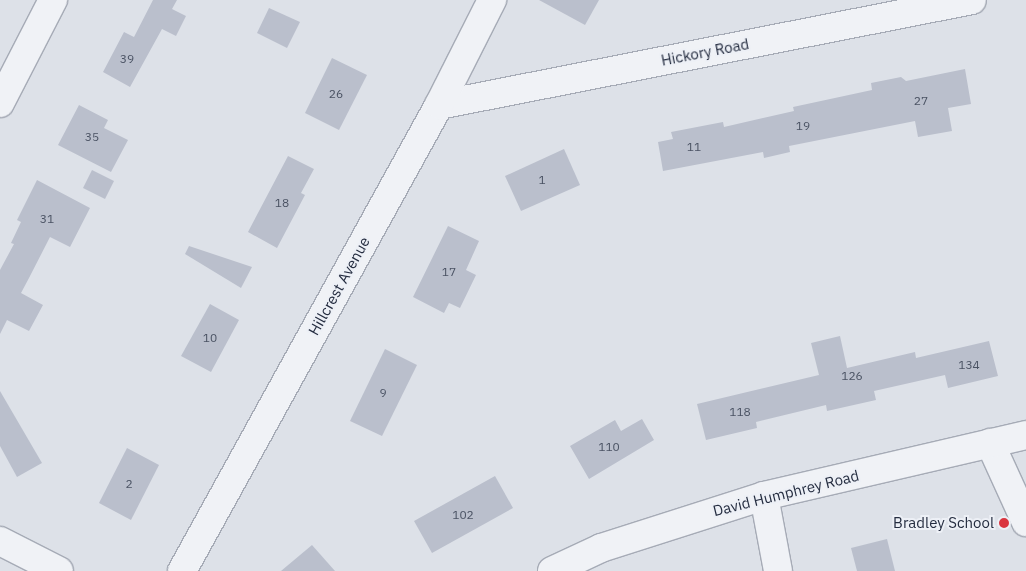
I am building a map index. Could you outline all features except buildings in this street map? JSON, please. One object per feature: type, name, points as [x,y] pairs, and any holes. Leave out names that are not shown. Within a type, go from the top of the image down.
[{"type":"street","points":[[0,104],[54,0]]},
{"type":"street","name":"Hillcrest Avenue","points":[[182,571],[439,105],[492,0]]},
{"type":"street","name":"Hickory Road","points":[[439,105],[972,0]]},
{"type":"street","name":"David Humphrey Road","points":[[552,571],[601,548],[764,496],[1026,435]]},
{"type":"street","points":[[990,443],[1020,497],[1026,522]]},
{"type":"street","points":[[764,496],[778,571]]},
{"type":"street","points":[[0,541],[59,571]]},
{"type":"place","name":"Bradley School","points":[[1004,523]]}]
